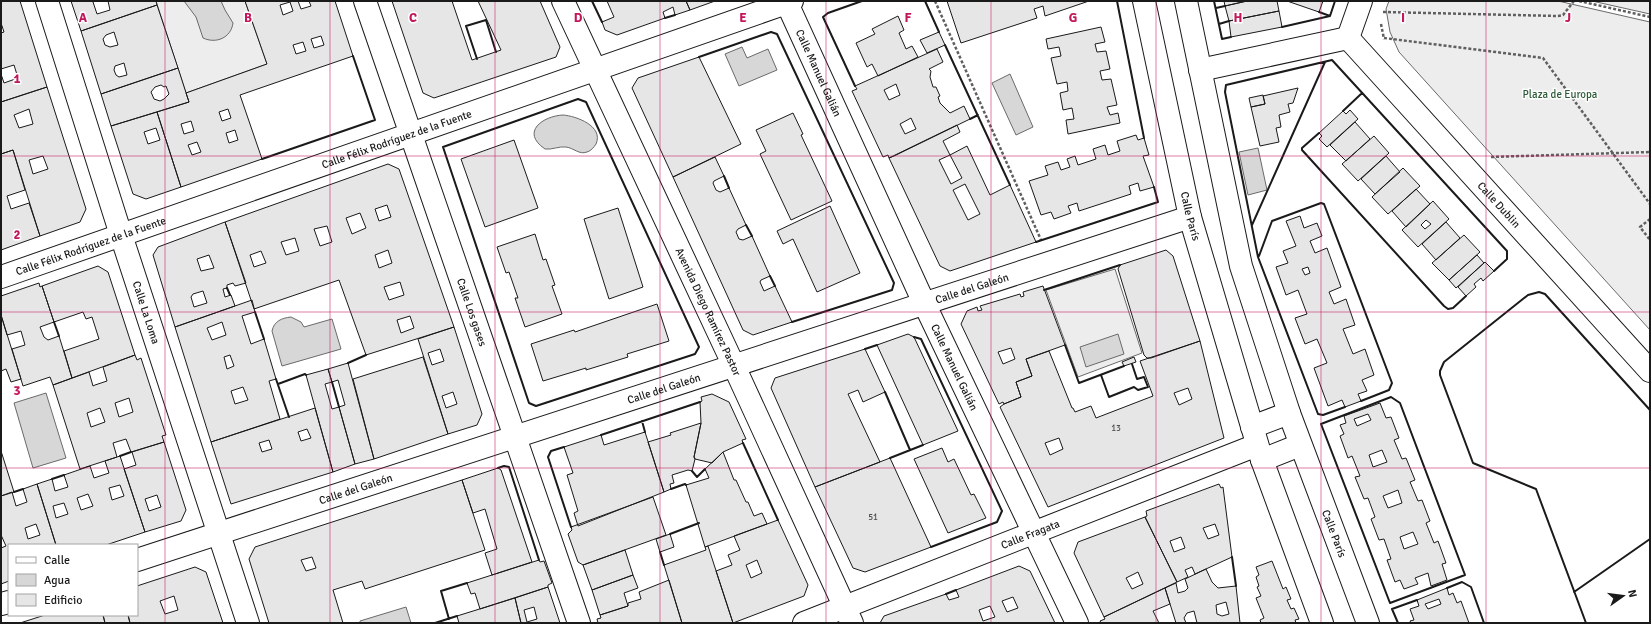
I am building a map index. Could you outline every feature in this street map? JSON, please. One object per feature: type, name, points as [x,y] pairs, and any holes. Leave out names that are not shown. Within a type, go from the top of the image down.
[{"type":"street","name":"Calle La Loma","points":[[47,1],[121,235],[248,623]]},
{"type":"street","name":"Calle Los gases","points":[[365,1],[579,623]]},
{"type":"street","name":"Avenida Diego Ramírez Pastor","points":[[563,1],[734,366],[848,615]]},
{"type":"street","name":"Calle París","points":[[1144,1],[1190,217],[1257,444],[1322,623]]},
{"type":"street","name":"Calle París","points":[[1186,1],[1241,266],[1300,445],[1368,623]]},
{"type":"street","points":[[1200,70],[1348,38],[1361,1]]},
{"type":"street","name":"Calle Félix Rodríguez de la Fuente","points":[[1,277],[788,2]]},
{"type":"street","name":"Calle Manuel Galián","points":[[788,2],[924,303],[1077,623]]},
{"type":"street","name":"Calle Dublin","points":[[1348,38],[1650,371]]},
{"type":"street","name":"Calle del Galeón","points":[[138,560],[1190,217]]},
{"type":"street","points":[[1257,444],[1289,413]]},
{"type":"street","points":[[1257,444],[1300,445]]},
{"type":"street","name":"Calle Fragata","points":[[804,623],[848,615],[1034,533],[1257,444]]},
{"type":"path","points":[[935,1],[1050,262]]},
{"type":"path","points":[[1380,12],[1558,16],[1563,15],[1574,1]]},
{"type":"path","points":[[1579,1],[1650,17]]},
{"type":"path","points":[[1384,38],[1543,58],[1650,204]]},
{"type":"path","points":[[1489,157],[1650,152]]},
{"type":"path","points":[[1650,219],[1640,226],[1650,240]]},
{"type":"shaded area","points":[[156,1],[245,1],[267,64],[186,93]]},
{"type":"shaded area","name":"Plaza de Europa","points":[[1389,1],[1558,1],[1650,22],[1650,330],[1399,52],[1390,32],[1386,9]]},
{"type":"shaded area","points":[[1592,1],[1650,1],[1650,14]]},
{"type":"shaded area","points":[[1115,269],[1142,353],[1078,377],[1046,290]]},
{"type":"water","points":[[184,1],[221,1],[233,23],[229,33],[218,40],[208,40],[203,38],[196,17]]},
{"type":"water","points":[[742,47],[747,58],[768,49],[777,70],[739,86],[725,54]]},
{"type":"water","points":[[1010,74],[1033,127],[1016,135],[992,83]]},
{"type":"water","points":[[563,115],[575,117],[593,127],[597,138],[596,144],[591,150],[584,153],[566,147],[545,149],[538,143],[534,137],[534,131],[537,126],[548,118]]},
{"type":"water","points":[[1258,148],[1267,190],[1248,195],[1239,152]]},
{"type":"water","points":[[291,317],[301,322],[304,327],[332,319],[341,349],[282,366],[272,331],[277,322]]},
{"type":"water","points":[[1118,334],[1124,354],[1086,367],[1080,347]]},
{"type":"water","points":[[46,393],[66,458],[33,468],[14,403]]},
{"type":"water","points":[[406,607],[411,623],[360,623],[360,621]]},
{"type":"building","points":[[1,1],[20,1],[47,87],[1,102],[1,74],[4,83],[18,78],[14,65],[1,69],[1,33],[4,32],[1,23]]},
{"type":"building","points":[[71,1],[95,1],[93,2],[97,14],[110,10],[108,1],[156,1],[157,5],[81,31]]},
{"type":"building","points":[[245,1],[298,1],[301,9],[311,6],[309,1],[335,1],[353,56],[240,95],[262,159],[181,187],[157,112],[189,102],[186,93],[267,64]],"holes":[[[290,2],[293,11],[283,15],[280,5]],[[321,36],[324,45],[314,48],[311,39]],[[303,42],[306,51],[296,54],[293,45]],[[228,109],[231,118],[222,121],[219,112]],[[191,121],[194,131],[184,134],[181,124]],[[235,130],[238,140],[229,143],[226,133]],[[197,142],[201,152],[192,155],[188,145]]]},
{"type":"building","points":[[392,1],[452,1],[472,60],[501,50],[478,1],[540,1],[560,47],[556,57],[434,98],[423,93]]},
{"type":"building","points":[[607,1],[686,1],[690,10],[675,15],[673,7],[663,12],[665,18],[617,35],[605,30],[602,22],[614,17]]},
{"type":"building","points":[[686,1],[715,1],[690,10]]},
{"type":"building","points":[[947,1],[1089,1],[1045,16],[1043,6],[1034,9],[1037,18],[961,43]]},
{"type":"building","points":[[1224,1],[1247,1],[1225,6]]},
{"type":"building","points":[[1247,1],[1277,1],[1279,11],[1229,21],[1225,6]]},
{"type":"building","points":[[1287,1],[1323,1],[1319,12]]},
{"type":"building","points":[[157,5],[178,68],[101,94],[81,31]],"holes":[[[114,32],[118,45],[110,47],[105,45],[103,39],[106,35]],[[124,63],[127,75],[119,77],[116,75],[114,70],[115,66]]]},
{"type":"building","points":[[1279,11],[1282,27],[1231,37],[1229,21]]},
{"type":"building","points":[[898,16],[904,30],[899,33],[906,49],[912,46],[918,57],[878,76],[872,64],[867,67],[856,43],[875,34],[872,29]]},
{"type":"building","points":[[1101,27],[1105,42],[1095,44],[1097,52],[1106,51],[1110,69],[1100,71],[1102,80],[1111,79],[1117,105],[1107,107],[1110,115],[1118,113],[1120,123],[1068,134],[1066,120],[1074,119],[1072,108],[1063,110],[1060,93],[1068,91],[1067,82],[1057,84],[1051,58],[1061,56],[1059,47],[1048,49],[1046,39]]},
{"type":"building","points":[[939,32],[945,45],[927,53],[920,40]]},
{"type":"building","points":[[937,49],[943,62],[929,69],[931,71],[930,77],[933,87],[936,87],[940,96],[938,97],[940,103],[950,113],[964,106],[970,119],[894,156],[889,158],[888,155],[883,157],[852,91],[857,89],[855,86]],"holes":[[[896,84],[900,95],[889,100],[884,90]],[[911,118],[916,129],[905,134],[900,124]]]},
{"type":"building","points":[[699,57],[741,144],[673,177],[632,88],[638,78]]},
{"type":"building","points":[[178,68],[189,102],[111,126],[101,94]],"holes":[[[161,85],[164,87],[166,86],[169,94],[160,101],[154,99],[151,92],[155,87]]]},
{"type":"building","points":[[47,87],[86,209],[80,222],[40,236],[13,150],[1,154],[1,102]],"holes":[[[29,109],[33,124],[19,128],[14,115]],[[43,156],[48,169],[33,174],[29,160]]]},
{"type":"building","points":[[1298,88],[1293,103],[1288,104],[1290,112],[1279,115],[1281,127],[1276,128],[1279,142],[1260,146],[1251,107],[1265,104],[1263,96]]},
{"type":"building","points":[[1263,95],[1265,104],[1251,107],[1249,98]]},
{"type":"building","points":[[1350,110],[1358,119],[1327,147],[1319,139],[1322,136],[1319,133],[1343,111],[1346,114]]},
{"type":"building","points":[[157,112],[181,187],[146,199],[133,194],[111,126]],"holes":[[[156,128],[160,140],[148,144],[144,132]]]},
{"type":"building","points":[[793,113],[803,134],[801,135],[832,201],[791,220],[760,154],[766,151],[756,130]]},
{"type":"building","points":[[1355,122],[1370,139],[1346,161],[1330,145]]},
{"type":"building","points":[[957,125],[960,132],[943,141],[950,155],[967,146],[990,195],[1010,185],[1036,242],[950,271],[940,266],[889,158]],"holes":[[[950,155],[962,178],[951,184],[939,160]],[[965,184],[980,214],[968,220],[953,190]]]},
{"type":"building","points":[[1136,135],[1138,140],[1144,138],[1149,155],[1143,156],[1154,187],[1140,191],[1138,183],[1129,186],[1131,194],[1079,211],[1077,203],[1068,206],[1071,213],[1054,219],[1051,212],[1041,215],[1029,181],[1048,175],[1045,166],[1058,162],[1061,170],[1070,167],[1067,159],[1075,156],[1078,165],[1096,159],[1093,149],[1105,145],[1108,155],[1120,151],[1117,141]]},
{"type":"building","points":[[1374,136],[1389,153],[1358,181],[1342,164]]},
{"type":"building","points":[[514,140],[538,208],[485,227],[461,159]]},
{"type":"building","points":[[13,150],[25,190],[7,196],[11,209],[29,203],[40,236],[1,250],[1,154]]},
{"type":"building","points":[[1386,156],[1400,172],[1375,194],[1361,179]]},
{"type":"building","points":[[715,157],[724,176],[714,181],[713,183],[716,190],[720,192],[729,188],[746,225],[738,229],[736,232],[739,239],[743,240],[752,236],[770,276],[761,280],[760,282],[764,291],[775,286],[792,322],[753,335],[743,330],[673,177]]},
{"type":"building","points":[[388,164],[399,169],[454,327],[366,355],[339,280],[254,309],[225,222]],"holes":[[[387,205],[391,217],[379,221],[375,209]],[[360,213],[366,228],[352,234],[346,218]],[[327,226],[332,242],[320,246],[314,229]],[[295,238],[299,251],[286,255],[281,242]],[[388,250],[392,263],[379,268],[375,255]],[[261,251],[266,263],[254,267],[250,255]],[[400,282],[404,295],[389,300],[384,287]],[[410,316],[414,328],[401,333],[397,320]]]},
{"type":"building","points":[[1403,168],[1420,186],[1388,214],[1372,197]]},
{"type":"building","points":[[1416,189],[1430,204],[1406,227],[1392,211]]},
{"type":"building","points":[[1433,201],[1449,219],[1418,247],[1402,230]],"holes":[[[1426,220],[1431,224],[1425,229],[1421,225]]]},
{"type":"building","points":[[830,206],[860,273],[817,292],[793,239],[783,244],[777,231]]},
{"type":"building","points":[[618,208],[643,287],[609,299],[584,219]]},
{"type":"building","points":[[1300,216],[1304,228],[1317,223],[1322,236],[1310,241],[1315,253],[1327,248],[1341,287],[1329,292],[1334,304],[1346,299],[1355,325],[1343,329],[1353,354],[1365,349],[1374,375],[1362,380],[1367,391],[1358,394],[1361,401],[1345,407],[1342,400],[1328,406],[1314,368],[1327,363],[1317,339],[1305,344],[1295,318],[1307,314],[1298,290],[1286,295],[1276,267],[1288,263],[1283,251],[1296,246],[1286,221]],"holes":[[[1308,267],[1310,273],[1305,275],[1302,269]]]},
{"type":"building","points":[[225,222],[246,283],[235,286],[233,283],[227,285],[227,288],[223,289],[225,297],[231,295],[235,306],[175,327],[153,255],[158,247]],"holes":[[[209,255],[214,268],[201,271],[197,259]],[[203,291],[207,303],[194,307],[191,297],[193,294]]]},
{"type":"building","points":[[1446,222],[1460,238],[1436,260],[1422,244]]},
{"type":"building","points":[[535,234],[543,260],[546,259],[555,285],[552,286],[562,314],[525,327],[515,298],[518,298],[509,272],[506,273],[497,247]]},
{"type":"building","points":[[1464,235],[1480,252],[1449,280],[1432,263]]},
{"type":"building","points":[[1166,250],[1173,256],[1200,341],[1151,358],[1147,358],[1144,355],[1118,269],[1120,265]]},
{"type":"building","points":[[1477,255],[1484,263],[1456,288],[1449,280]]},
{"type":"building","points":[[1485,262],[1494,271],[1483,281],[1481,278],[1474,284],[1476,287],[1466,296],[1458,287]]},
{"type":"building","points":[[98,266],[108,272],[135,355],[72,378],[64,351],[99,339],[92,317],[86,319],[83,312],[54,322],[42,286]]},
{"type":"building","points":[[39,283],[40,287],[42,286],[54,322],[40,327],[44,337],[48,340],[59,336],[72,378],[53,385],[50,377],[23,386],[12,349],[25,345],[21,331],[7,335],[1,315],[1,296]]},
{"type":"building","points":[[1043,286],[1065,345],[1026,359],[1032,376],[1016,382],[1021,397],[1004,404],[1003,402],[999,404],[961,324],[967,311],[977,307],[978,311],[982,310],[980,306],[1020,294],[1021,297],[1024,296],[1023,292]],"holes":[[[1011,348],[1015,359],[1003,364],[998,352]]]},
{"type":"building","points":[[252,300],[255,312],[242,316],[251,344],[264,339],[276,379],[269,381],[280,419],[211,442],[175,327]],"holes":[[[222,322],[226,335],[212,340],[207,328]],[[230,355],[234,366],[227,369],[224,357]],[[243,387],[248,400],[235,404],[231,391]]]},
{"type":"building","points":[[657,304],[669,341],[627,354],[628,357],[543,381],[531,344],[574,330],[575,332]]},
{"type":"building","points":[[1,315],[21,379],[11,382],[6,369],[1,371]]},
{"type":"building","points":[[454,327],[482,414],[477,425],[448,434],[418,339]],"holes":[[[440,349],[444,361],[432,365],[428,353]],[[453,392],[457,404],[446,408],[442,396]]]},
{"type":"building","points":[[908,334],[914,337],[958,431],[923,445],[877,345]]},
{"type":"building","points":[[1200,341],[1224,438],[1048,507],[1000,407],[1021,397],[1016,382],[1032,376],[1026,359],[1049,351],[1072,408],[1075,412],[1091,406],[1096,418],[1153,396],[1140,361]],"holes":[[[1188,388],[1192,399],[1179,405],[1174,393]],[[1059,438],[1063,449],[1050,455],[1045,443]]]},
{"type":"building","points":[[865,349],[885,392],[863,402],[858,390],[848,394],[880,462],[815,487],[771,388],[775,378]]},
{"type":"building","points":[[135,355],[137,360],[141,358],[166,435],[162,436],[164,442],[131,452],[126,439],[113,443],[117,457],[80,469],[53,385],[89,372],[93,386],[107,381],[103,367]],"holes":[[[129,398],[133,412],[119,417],[115,403]],[[100,408],[105,422],[91,427],[87,413]]]},
{"type":"building","points":[[423,357],[448,434],[374,459],[353,379]]},
{"type":"building","points":[[1134,357],[1136,362],[1124,366],[1122,362]]},
{"type":"building","points":[[348,363],[374,459],[355,464],[339,407],[345,405],[338,380],[332,382],[328,369]]},
{"type":"building","points":[[328,369],[332,382],[325,384],[332,409],[339,407],[355,464],[333,472],[306,375]]},
{"type":"building","points":[[712,394],[729,402],[746,439],[742,440],[743,443],[723,452],[712,463],[695,459],[694,457],[701,423],[701,397]]},
{"type":"building","points":[[1380,403],[1386,418],[1391,417],[1399,438],[1394,440],[1402,459],[1406,458],[1415,480],[1410,482],[1418,501],[1422,500],[1430,521],[1426,523],[1434,543],[1438,541],[1446,563],[1442,564],[1447,580],[1431,586],[1428,573],[1415,578],[1418,584],[1404,589],[1400,580],[1395,582],[1387,560],[1391,559],[1384,539],[1379,540],[1371,519],[1375,517],[1368,498],[1364,499],[1355,477],[1360,476],[1352,456],[1348,458],[1340,436],[1344,434],[1340,425],[1346,423],[1344,416]],"holes":[[[1368,414],[1371,420],[1357,426],[1354,419]],[[1382,450],[1387,462],[1373,467],[1369,455]],[[1398,490],[1402,503],[1388,508],[1383,496]],[[1413,532],[1418,544],[1404,549],[1400,537]]]},
{"type":"building","points":[[315,408],[333,472],[231,504],[211,442]],"holes":[[[307,429],[311,438],[301,441],[298,432]],[[269,440],[272,449],[262,452],[259,443]]]},
{"type":"building","points":[[701,423],[692,471],[688,470],[672,475],[674,483],[670,484],[671,489],[664,492],[648,442]]},
{"type":"building","points":[[645,432],[664,492],[578,526],[574,513],[578,511],[567,475],[573,473],[564,447],[601,435],[604,445]]},
{"type":"building","points":[[164,442],[186,510],[181,521],[145,532],[124,469],[136,465],[132,452]],"holes":[[[157,495],[161,507],[149,511],[145,499]]]},
{"type":"building","points":[[942,448],[948,462],[954,459],[971,495],[974,494],[986,518],[948,533],[914,459]]},
{"type":"building","points":[[1,451],[14,492],[1,496]]},
{"type":"building","points":[[723,452],[734,480],[736,480],[754,516],[762,513],[767,524],[705,547],[686,485],[709,478],[705,469]]},
{"type":"building","points":[[120,456],[145,532],[109,544],[56,544],[37,484],[52,479],[55,491],[68,487],[64,475],[90,466],[94,478],[109,473],[105,461]],"holes":[[[120,485],[124,496],[112,500],[109,488]],[[88,494],[93,506],[81,510],[77,498]],[[64,503],[68,514],[56,518],[53,506]]]},
{"type":"building","points":[[890,458],[931,547],[865,572],[853,568],[815,487]]},
{"type":"building","points":[[498,468],[501,470],[532,562],[492,575],[485,553],[497,549],[485,509],[473,513],[462,480]]},
{"type":"building","points":[[462,480],[485,550],[365,589],[362,581],[333,590],[343,623],[269,623],[249,559],[255,547]],"holes":[[[312,557],[316,568],[306,571],[301,560]]]},
{"type":"building","points":[[37,484],[56,544],[8,544],[8,581],[1,584],[1,548],[6,546],[1,535],[1,496],[12,492],[16,506],[27,502],[23,489]],"holes":[[[36,524],[40,535],[28,539],[25,528]]]},
{"type":"building","points":[[1219,484],[1221,488],[1223,487],[1232,557],[1195,574],[1192,567],[1185,570],[1188,577],[1177,582],[1145,517],[1147,516],[1146,511]],"holes":[[[1215,524],[1219,535],[1208,539],[1203,528]],[[1181,537],[1185,548],[1174,552],[1170,541]]]},
{"type":"building","points":[[653,497],[666,535],[583,565],[578,562],[568,534],[572,530],[571,527]]},
{"type":"building","points":[[1145,517],[1177,582],[1104,617],[1074,553],[1078,542]],"holes":[[[1138,572],[1143,584],[1132,589],[1126,578]]]},
{"type":"building","points":[[778,520],[808,585],[804,596],[733,623],[716,571],[732,565],[728,555],[740,550],[734,536]],"holes":[[[757,560],[762,573],[751,578],[746,565]]]},
{"type":"building","points":[[670,534],[674,547],[660,552],[656,539]]},
{"type":"building","points":[[708,546],[733,623],[682,623],[664,565],[706,550],[705,547]]},
{"type":"building","points":[[625,550],[633,575],[592,590],[583,565]]},
{"type":"building","points":[[539,560],[540,562],[544,561],[552,583],[548,585],[548,587],[480,609],[475,593],[471,594],[467,583]]},
{"type":"building","points":[[1272,561],[1283,589],[1286,587],[1291,599],[1287,600],[1291,609],[1294,608],[1299,619],[1295,620],[1296,623],[1261,623],[1260,620],[1264,618],[1256,598],[1261,596],[1257,587],[1259,586],[1256,577],[1259,575],[1256,567]]},
{"type":"building","points":[[1019,566],[1030,571],[1055,623],[880,623],[884,616],[946,594],[949,600],[959,597],[956,590]],"holes":[[[1013,597],[1018,608],[1007,612],[1002,601]],[[990,606],[995,617],[983,621],[979,610]]]},
{"type":"building","points":[[195,567],[206,572],[223,623],[130,623],[128,616],[138,616],[138,586]],"holes":[[[174,596],[178,610],[165,614],[160,601]]]},
{"type":"building","points":[[1206,569],[1212,582],[1218,588],[1236,586],[1240,623],[1197,623],[1194,611],[1187,613],[1184,618],[1186,623],[1176,623],[1165,588],[1176,583],[1178,593],[1185,591],[1188,588],[1185,579]],"holes":[[[1226,602],[1229,614],[1222,616],[1217,614],[1216,605]]]},
{"type":"building","points":[[633,575],[638,588],[624,593],[628,606],[600,615],[592,590]]},
{"type":"building","points":[[669,580],[682,623],[598,623],[597,619],[601,618],[600,615],[628,606],[628,603],[641,599],[639,592]]},
{"type":"building","points":[[548,587],[560,623],[521,623],[515,598]],"holes":[[[534,607],[537,619],[527,622],[524,610]]]},
{"type":"building","points":[[1165,588],[1170,604],[1153,611],[1159,623],[1101,623],[1100,621],[1105,619],[1104,617]]},
{"type":"building","points":[[1447,588],[1449,595],[1453,593],[1457,603],[1461,601],[1469,623],[1411,623],[1410,621],[1414,620],[1410,609],[1419,606],[1417,600]],"holes":[[[1439,599],[1441,604],[1428,609],[1425,604]]]},
{"type":"building","points":[[515,598],[521,623],[459,623],[457,616]]},
{"type":"building","points":[[42,616],[103,616],[105,623],[20,623]]},
{"type":"building","points":[[103,616],[128,616],[130,623],[105,623]]},
{"type":"wall","points":[[592,1],[602,22]]},
{"type":"wall","points":[[855,86],[823,17],[828,13],[862,1]]},
{"type":"wall","points":[[925,1],[939,32]]},
{"type":"wall","points":[[1117,1],[1144,138]]},
{"type":"wall","points":[[1214,1],[1222,39],[1231,37]]},
{"type":"wall","points":[[1282,27],[1330,16],[1335,1]]},
{"type":"wall","points":[[1216,8],[1225,6]]},
{"type":"wall","points":[[1319,12],[1330,16]]},
{"type":"wall","points":[[665,18],[675,15]]},
{"type":"wall","points":[[477,59],[466,26],[486,20],[496,52]]},
{"type":"wall","points":[[1219,24],[1229,21]]},
{"type":"wall","points":[[699,57],[771,32],[777,34],[894,283],[892,290],[792,322]]},
{"type":"wall","points":[[945,45],[1010,185]]},
{"type":"wall","points":[[262,159],[375,120],[353,56]]},
{"type":"wall","points":[[1345,407],[1323,415],[1318,414],[1258,257],[1225,92],[1226,85],[1332,60],[1507,251],[1507,259],[1494,271]]},
{"type":"wall","points":[[1252,225],[1325,62]]},
{"type":"wall","points":[[1343,111],[1361,94],[1363,94]]},
{"type":"wall","points":[[578,99],[586,102],[699,347],[695,354],[536,406],[529,403],[443,147],[578,99]]},
{"type":"wall","points":[[970,119],[978,115]]},
{"type":"wall","points":[[1319,133],[1302,148],[1302,150],[1444,306],[1448,309],[1453,308],[1466,296]]},
{"type":"wall","points":[[724,176],[729,188]]},
{"type":"wall","points":[[1036,242],[1158,202],[1154,187]]},
{"type":"wall","points":[[1259,256],[1272,221],[1321,203],[1324,204],[1392,383],[1389,390],[1361,401]]},
{"type":"wall","points":[[746,225],[752,236]]},
{"type":"wall","points":[[1044,290],[1120,265]]},
{"type":"wall","points":[[770,276],[775,286]]},
{"type":"wall","points":[[227,288],[230,295]]},
{"type":"wall","points":[[1586,623],[1536,489],[1473,463],[1440,375],[1440,371],[1444,362],[1528,295],[1539,292],[1545,294],[1650,410]]},
{"type":"wall","points":[[255,312],[264,339]]},
{"type":"wall","points":[[54,322],[59,336]]},
{"type":"wall","points":[[914,337],[921,339],[1002,511],[997,522],[931,547]]},
{"type":"wall","points":[[865,349],[877,345]]},
{"type":"wall","points":[[1065,345],[1079,383],[1124,366]]},
{"type":"wall","points":[[348,363],[366,355]]},
{"type":"wall","points":[[1101,375],[1109,397],[1134,387],[1138,390],[1148,387],[1144,377],[1137,379],[1132,364]]},
{"type":"wall","points":[[278,384],[305,374],[306,375]]},
{"type":"wall","points":[[276,379],[289,417]]},
{"type":"wall","points":[[332,382],[339,407]]},
{"type":"wall","points":[[885,392],[910,450]]},
{"type":"wall","points":[[1391,397],[1400,403],[1465,575],[1390,603],[1321,424],[1391,397]]},
{"type":"wall","points":[[601,435],[700,402]]},
{"type":"wall","points":[[642,421],[645,432]]},
{"type":"wall","points":[[743,443],[778,520]]},
{"type":"wall","points":[[890,458],[923,445]]},
{"type":"wall","points":[[564,447],[551,451],[548,457],[571,527]]},
{"type":"wall","points":[[120,456],[131,452]]},
{"type":"wall","points":[[498,468],[504,466],[509,467],[539,560]]},
{"type":"wall","points":[[692,471],[697,477],[705,469]]},
{"type":"wall","points":[[52,479],[64,475]]},
{"type":"wall","points":[[671,489],[685,484],[686,485]]},
{"type":"wall","points":[[14,492],[23,489]]},
{"type":"wall","points":[[670,534],[699,523]]},
{"type":"wall","points":[[1574,592],[1650,539]]},
{"type":"wall","points":[[660,552],[664,565]]},
{"type":"wall","points":[[1232,557],[1236,586]]},
{"type":"wall","points":[[1447,588],[1462,582],[1471,587],[1484,623]]},
{"type":"wall","points":[[449,619],[441,591],[467,583]]},
{"type":"wall","points":[[946,594],[956,590]]},
{"type":"wall","points":[[1398,623],[1392,609],[1417,600]]},
{"type":"wall","points":[[435,623],[457,616]]}]
